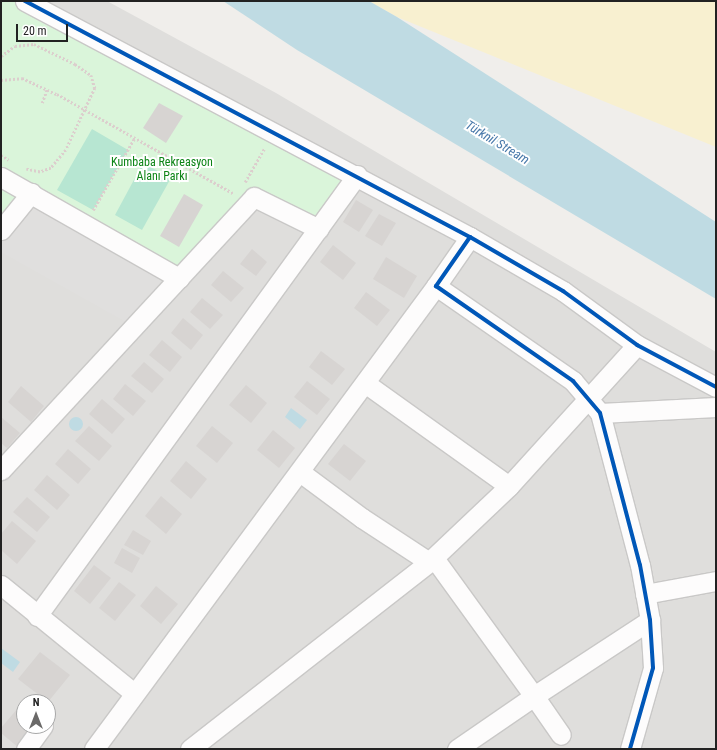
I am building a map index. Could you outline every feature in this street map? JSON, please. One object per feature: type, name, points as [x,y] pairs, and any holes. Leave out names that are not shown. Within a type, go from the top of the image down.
[{"type":"street","points":[[25,1],[358,175],[470,237],[563,291],[637,345],[716,386]]},
{"type":"street","points":[[37,616],[358,175]]},
{"type":"street","points":[[1,177],[179,278]]},
{"type":"street","points":[[1,230],[31,193]]},
{"type":"street","points":[[1,470],[254,197],[319,229]]},
{"type":"street","points":[[94,749],[134,693],[300,472],[470,237]]},
{"type":"street","points":[[436,286],[573,381],[595,406],[645,594],[650,620],[653,668],[630,749]]},
{"type":"street","points":[[200,746],[431,560],[595,406],[637,345]]},
{"type":"street","points":[[365,383],[509,486]]},
{"type":"street","points":[[595,406],[716,406]]},
{"type":"street","points":[[300,472],[431,560],[534,696],[561,735]]},
{"type":"street","points":[[645,594],[716,581]]},
{"type":"street","points":[[1,585],[37,616],[134,693]]},
{"type":"street","points":[[457,749],[534,696],[650,620]]},
{"type":"street","points":[[26,749],[36,734]]},
{"type":"path","points":[[1,56],[15,46],[34,44],[75,64],[91,75],[95,88],[86,112],[66,150],[51,168],[40,172],[20,166]]},
{"type":"path","points":[[1,80],[22,78],[47,89],[237,196]]},
{"type":"path","points":[[42,103],[47,89]]},
{"type":"path","points":[[241,189],[274,131]]},
{"type":"path","points":[[93,210],[134,139]]},
{"type":"path","points":[[1,155],[14,162]]},
{"type":"shaded area","points":[[1,1],[107,1],[276,93],[716,352],[716,749],[1,749]]},
{"type":"shaded area","points":[[31,193],[179,278],[135,327],[1,252],[1,231]]},
{"type":"sand","points":[[369,1],[716,1],[716,147],[397,17]]},
{"type":"green space","name":"Kumbaba Rekreasyon Alanı Parkı","points":[[1,1],[25,1],[357,175],[319,229],[254,197],[179,278],[1,230]]},
{"type":"green space","points":[[92,129],[128,150],[93,210],[57,190]]},
{"type":"green space","points":[[143,163],[171,178],[142,230],[115,215]]},
{"type":"water","name":"Türknil Stream","points":[[223,1],[369,1],[397,17],[716,222],[716,299],[297,50]]},
{"type":"water","points":[[291,408],[307,420],[300,429],[285,417]]},
{"type":"water","points":[[73,417],[79,417],[83,421],[83,427],[79,431],[73,431],[69,427],[69,421]]},
{"type":"water","points":[[1,648],[20,662],[13,672],[1,663]]},
{"type":"building","points":[[159,103],[183,116],[166,143],[143,128]]},
{"type":"building","points":[[184,194],[203,205],[179,247],[160,236]]},
{"type":"building","points":[[356,200],[373,210],[359,232],[343,222]]},
{"type":"building","points":[[379,214],[396,223],[382,246],[365,236]]},
{"type":"building","points":[[333,245],[356,263],[343,280],[320,262]]},
{"type":"building","points":[[252,249],[267,262],[256,276],[240,264]]},
{"type":"building","points":[[386,257],[417,276],[404,298],[373,279]]},
{"type":"building","points":[[223,271],[244,288],[231,302],[211,285]]},
{"type":"building","points":[[366,292],[390,310],[377,326],[354,308]]},
{"type":"building","points":[[202,298],[223,315],[210,329],[190,312]]},
{"type":"building","points":[[183,318],[203,335],[191,350],[171,333]]},
{"type":"building","points":[[162,340],[182,357],[170,372],[149,355]]},
{"type":"building","points":[[321,351],[345,369],[332,385],[309,367]]},
{"type":"building","points":[[144,362],[164,379],[152,393],[131,376]]},
{"type":"building","points":[[307,381],[330,399],[317,415],[294,397]]},
{"type":"building","points":[[125,384],[146,401],[133,416],[113,399]]},
{"type":"building","points":[[246,385],[267,403],[251,423],[229,405]]},
{"type":"building","points":[[21,386],[44,406],[31,422],[8,402]]},
{"type":"building","points":[[102,399],[125,419],[112,434],[89,414]]},
{"type":"building","points":[[1,417],[20,433],[7,448],[1,443]]},
{"type":"building","points":[[89,426],[112,446],[99,461],[75,441]]},
{"type":"building","points":[[212,426],[233,443],[217,463],[196,446]]},
{"type":"building","points":[[273,430],[295,448],[279,468],[257,450]]},
{"type":"building","points":[[344,444],[366,461],[350,481],[328,464]]},
{"type":"building","points":[[68,449],[91,469],[78,484],[55,464]]},
{"type":"building","points":[[186,461],[207,479],[191,499],[170,481]]},
{"type":"building","points":[[47,475],[70,495],[57,510],[34,490]]},
{"type":"building","points":[[161,496],[182,514],[166,534],[145,516]]},
{"type":"building","points":[[27,497],[50,517],[37,532],[13,512]]},
{"type":"building","points":[[12,521],[36,541],[17,564],[1,550],[1,534]]},
{"type":"building","points":[[133,530],[151,541],[143,555],[124,545]]},
{"type":"building","points":[[122,548],[140,558],[132,573],[114,563]]},
{"type":"building","points":[[94,565],[111,578],[90,604],[74,591]]},
{"type":"building","points":[[119,582],[136,595],[115,621],[99,608]]},
{"type":"building","points":[[156,586],[178,604],[161,624],[140,606]]},
{"type":"building","points":[[40,652],[70,675],[55,694],[38,694],[18,679]]},
{"type":"building","points":[[16,710],[16,734],[30,734],[19,748],[1,733],[1,728]]},
{"type":"cycle path","points":[[25,1],[470,237],[563,291],[637,345],[716,387]]},
{"type":"cycle path","points":[[470,237],[436,286],[573,381],[600,413],[640,565],[650,620],[653,668],[630,749]]}]
